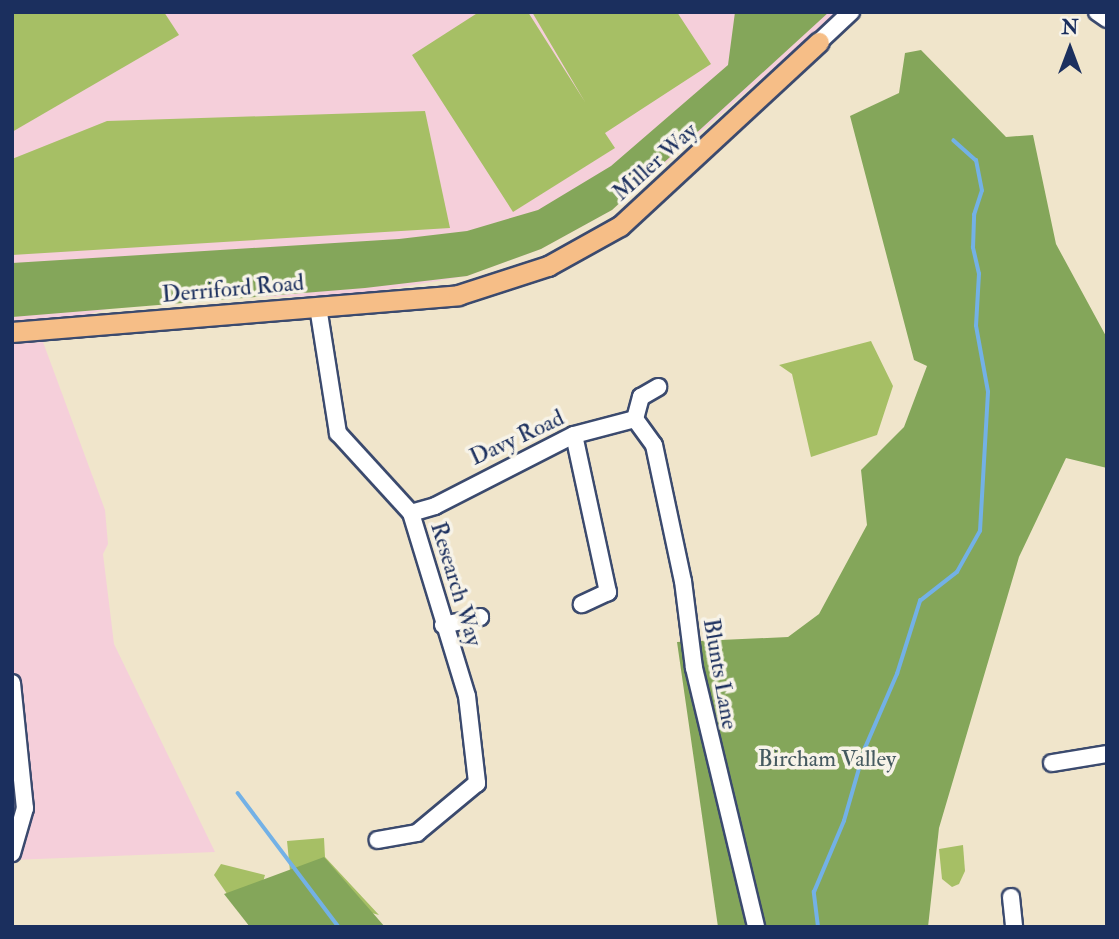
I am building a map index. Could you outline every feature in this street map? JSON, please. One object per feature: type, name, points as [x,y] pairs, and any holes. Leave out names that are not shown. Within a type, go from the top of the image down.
[{"type":"main road","name":"Miller Way","points":[[458,295],[548,266],[597,243],[701,154],[819,43]]},
{"type":"main road","name":"Derriford Road","points":[[12,332],[458,295]]},
{"type":"street","name":"Miller Way","points":[[819,43],[852,12]]},
{"type":"street","points":[[1097,12],[1107,19]]},
{"type":"street","name":"Research Way","points":[[318,307],[338,433],[411,513],[443,625],[467,696],[477,783],[416,834],[378,840]]},
{"type":"street","points":[[639,425],[641,397],[658,387]]},
{"type":"street","name":"Davy Road","points":[[411,513],[435,506],[574,435],[639,425]]},
{"type":"street","name":"Blunts Lane","points":[[639,425],[654,445],[683,581],[694,668],[756,927]]},
{"type":"street","points":[[574,435],[608,592],[582,604]]},
{"type":"street","points":[[443,625],[480,617]]},
{"type":"street","points":[[12,683],[25,808],[12,853]]},
{"type":"street","points":[[1052,763],[1107,754]]},
{"type":"street","points":[[1011,897],[1014,927]]},
{"type":"shaded area","points":[[12,12],[837,12],[612,210],[541,249],[467,276],[348,296],[144,298],[67,321],[12,326]]},
{"type":"shaded area","points":[[43,342],[105,510],[108,544],[103,554],[114,644],[215,852],[12,860],[12,344]]},
{"type":"green space","points":[[12,12],[164,12],[179,35],[12,132]]},
{"type":"green space","points":[[479,12],[528,12],[585,102],[532,12],[677,12],[711,64],[605,133],[615,148],[513,212],[412,55]]},
{"type":"green space","points":[[735,12],[829,12],[612,210],[541,249],[467,276],[365,288],[12,317],[12,263],[399,239],[467,231],[538,210],[611,166],[728,65]]},
{"type":"green space","name":"Bircham Valley","points":[[921,50],[1006,137],[1033,135],[1056,244],[1107,338],[1107,468],[1066,458],[1019,557],[939,828],[928,927],[718,927],[677,642],[788,637],[819,614],[867,525],[861,470],[904,427],[927,366],[914,360],[850,116],[899,93],[905,53]]},
{"type":"green space","points":[[425,111],[450,228],[12,255],[12,159],[107,121]]},
{"type":"green space","points":[[871,341],[893,386],[877,435],[811,457],[792,374],[779,365]]},
{"type":"green space","points":[[324,838],[325,857],[379,915],[292,891],[287,841]]},
{"type":"green space","points":[[963,845],[965,871],[959,884],[952,887],[942,879],[939,849]]},
{"type":"green space","points":[[324,857],[385,927],[250,927],[224,894]]},
{"type":"green space","points":[[221,864],[265,875],[250,927],[214,875]]},
{"type":"waterway","points":[[818,927],[814,892],[844,821],[865,748],[897,674],[920,601],[957,572],[980,531],[988,392],[976,326],[979,274],[973,248],[974,215],[982,191],[976,161],[954,141]]},
{"type":"waterway","points":[[238,793],[339,927]]}]
